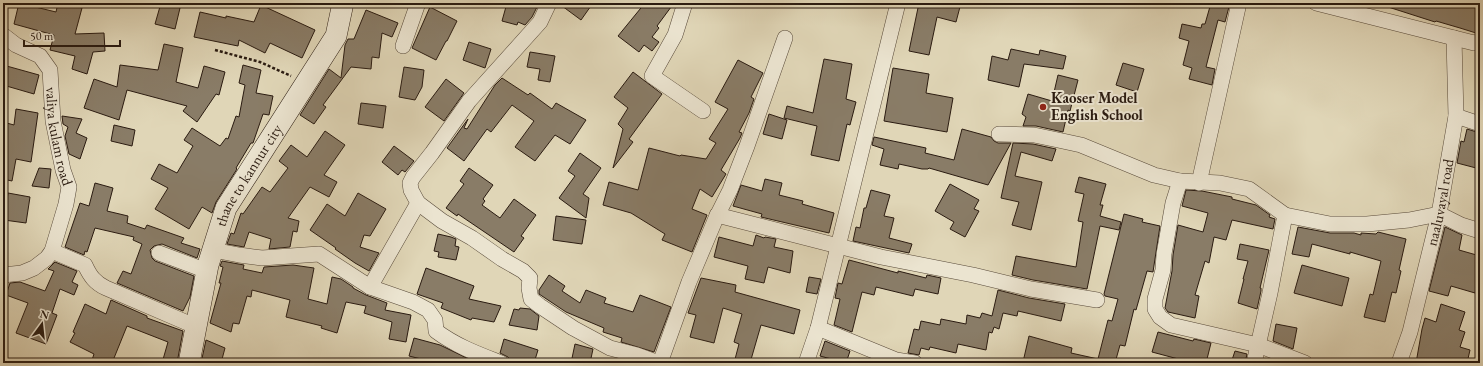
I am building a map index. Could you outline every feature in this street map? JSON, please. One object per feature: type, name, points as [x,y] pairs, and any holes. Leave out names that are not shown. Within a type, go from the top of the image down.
[{"type":"street","name":"thane to kannur city","points":[[189,363],[207,270],[226,208],[336,36],[343,3]]},
{"type":"street","points":[[403,46],[418,3]]},
{"type":"street","points":[[549,3],[540,22],[469,102],[413,177],[410,183],[411,190],[418,202],[442,221],[477,242],[502,260],[523,270],[530,278],[529,288],[531,299],[540,306],[574,328],[610,348],[638,355],[659,363],[689,282],[717,215],[730,190],[786,38]]},
{"type":"street","points":[[685,3],[675,35],[652,76],[703,111]]},
{"type":"street","points":[[806,363],[818,328],[898,3]]},
{"type":"street","points":[[1199,183],[1238,3]]},
{"type":"street","points":[[1316,3],[1358,8],[1454,38],[1474,43],[1480,42]]},
{"type":"street","name":"valiya kulam road","points":[[3,35],[16,45],[40,56],[50,70],[53,121],[63,170],[69,188],[66,204],[52,251],[47,258],[34,268],[22,273],[3,275]]},
{"type":"street","name":"naaluvayal road","points":[[1401,363],[1439,214],[1456,116],[1454,38]]},
{"type":"street","points":[[1456,116],[1480,124]]},
{"type":"street","points":[[999,134],[1034,136],[1081,145],[1154,175],[1180,181],[1220,183],[1249,189],[1285,215],[1330,224],[1367,224],[1409,220],[1439,214],[1461,225],[1480,231]]},
{"type":"street","points":[[1180,181],[1173,203],[1164,254],[1163,270],[1155,299],[1155,309],[1160,317],[1171,325],[1258,345],[1305,363]]},
{"type":"street","points":[[370,287],[418,202]]},
{"type":"street","points":[[717,215],[881,256],[974,275],[1031,289],[1097,300]]},
{"type":"street","points":[[1254,363],[1270,293],[1285,215]]},
{"type":"street","points":[[213,250],[262,258],[319,254],[348,271],[370,287],[413,302],[428,310],[435,320],[436,331],[461,346],[501,363]]},
{"type":"street","points":[[52,251],[85,265],[91,276],[98,284],[197,327]]},
{"type":"street","points":[[159,253],[207,270]]},
{"type":"street","points":[[818,328],[896,360],[915,363]]},
{"type":"path","points":[[215,50],[260,62],[306,83]]},
{"type":"building","points":[[19,3],[56,12],[58,3],[82,8],[75,34],[104,33],[105,51],[93,52],[87,74],[72,69],[75,56],[50,50],[54,35],[14,24]]},
{"type":"building","points":[[161,3],[166,3],[180,8],[175,29],[155,24]]},
{"type":"building","points":[[507,3],[531,3],[538,5],[532,17],[525,25],[518,22],[517,25],[502,21]]},
{"type":"building","points":[[558,3],[593,3],[581,20]]},
{"type":"building","points":[[645,3],[674,3],[657,26],[659,28],[652,37],[659,42],[652,51],[644,45],[639,52],[618,36]]},
{"type":"building","points":[[919,3],[961,3],[956,22],[937,17],[929,55],[909,51]]},
{"type":"building","points":[[1211,3],[1230,3],[1225,22],[1218,20],[1206,67],[1215,69],[1212,85],[1189,79],[1192,68],[1183,65],[1189,41],[1179,38],[1182,24],[1201,28],[1202,24],[1205,24]]},
{"type":"building","points":[[1383,3],[1480,3],[1480,33],[1436,21],[1435,22],[1382,5]]},
{"type":"building","points":[[261,5],[315,30],[302,58],[270,43],[265,53],[239,40],[238,46],[194,37],[200,12],[254,22]]},
{"type":"building","points":[[430,7],[457,21],[436,60],[412,48]]},
{"type":"building","points":[[366,10],[398,23],[392,37],[382,33],[379,58],[372,57],[371,69],[351,67],[323,105],[326,107],[314,124],[300,115],[329,69],[341,78],[345,45],[348,39],[354,39]]},
{"type":"building","points":[[469,42],[491,49],[485,68],[463,60]]},
{"type":"building","points":[[164,44],[183,48],[176,82],[198,88],[204,66],[225,72],[219,95],[216,94],[197,122],[183,111],[187,106],[127,90],[119,120],[84,108],[94,79],[117,87],[120,65],[158,70]]},
{"type":"building","points":[[1011,49],[1039,55],[1040,50],[1066,56],[1063,69],[1024,64],[1019,87],[988,80],[992,56],[1008,60]]},
{"type":"building","points":[[530,52],[555,56],[550,82],[538,80],[540,69],[527,67]]},
{"type":"building","points":[[824,59],[852,64],[846,99],[856,102],[850,125],[847,124],[839,161],[811,155],[817,126],[784,118],[787,106],[813,113]]},
{"type":"building","points":[[738,60],[763,73],[751,97],[754,99],[749,113],[739,132],[742,133],[740,138],[721,170],[726,174],[712,197],[700,189],[692,209],[707,215],[692,252],[662,240],[665,234],[631,213],[603,205],[609,182],[638,190],[649,148],[680,156],[706,159],[716,143],[709,139],[728,109],[715,102]]},
{"type":"building","points":[[1123,63],[1144,69],[1137,92],[1116,85]]},
{"type":"building","points":[[3,65],[39,75],[34,94],[3,85]]},
{"type":"building","points":[[243,65],[261,70],[256,93],[273,96],[269,115],[263,114],[253,143],[251,143],[236,168],[237,169],[216,202],[212,213],[202,207],[189,229],[155,209],[168,188],[151,179],[159,164],[177,173],[193,146],[184,140],[192,128],[220,146],[226,138],[228,139],[236,116],[239,117],[245,85],[239,83]]},
{"type":"building","points":[[404,67],[424,70],[422,87],[415,100],[399,97]]},
{"type":"building","points":[[893,68],[929,74],[926,93],[953,98],[947,132],[884,121]]},
{"type":"building","points":[[633,72],[662,94],[629,139],[633,142],[613,168],[623,129],[618,124],[628,108],[614,97]]},
{"type":"building","points":[[1058,75],[1078,80],[1070,111],[1068,110],[1063,132],[1036,126],[1023,126],[1026,117],[1022,114],[1028,94],[1052,101]]},
{"type":"building","points":[[502,78],[528,95],[530,93],[552,109],[556,103],[586,120],[570,144],[555,135],[535,161],[515,147],[534,121],[512,105],[491,132],[487,129],[464,161],[447,148],[468,119],[464,128],[467,129],[495,85]]},
{"type":"building","points":[[446,79],[464,93],[444,121],[425,107]]},
{"type":"building","points":[[361,103],[386,106],[383,128],[358,124]]},
{"type":"building","points":[[16,109],[38,113],[31,162],[16,159],[12,181],[3,179],[3,122],[14,125]]},
{"type":"building","points":[[769,114],[787,120],[782,139],[763,134]]},
{"type":"building","points":[[62,116],[82,119],[76,133],[87,138],[80,159],[69,154],[65,136],[68,127],[63,124]]},
{"type":"building","points":[[114,125],[135,130],[132,146],[111,141]]},
{"type":"building","points":[[962,129],[991,137],[998,143],[1011,143],[988,185],[929,168],[922,169],[899,164],[898,169],[880,165],[884,149],[872,145],[874,137],[926,148],[925,153],[954,160]]},
{"type":"building","points":[[1467,129],[1480,133],[1480,169],[1457,163],[1461,141],[1464,142]]},
{"type":"building","points":[[325,131],[345,145],[324,175],[337,182],[329,197],[310,187],[288,218],[299,221],[297,232],[293,231],[290,247],[269,249],[271,239],[249,232],[244,247],[227,244],[231,233],[234,234],[241,213],[243,214],[262,187],[270,192],[288,168],[279,161],[291,145],[307,157]]},
{"type":"building","points":[[1013,143],[1033,144],[1056,149],[1052,161],[1021,152],[1015,176],[1042,182],[1031,230],[1012,225],[1019,202],[1001,198]]},
{"type":"building","points":[[394,146],[414,161],[405,172],[402,170],[398,175],[382,162]]},
{"type":"building","points":[[580,153],[601,168],[583,194],[589,198],[586,218],[559,198],[575,176],[568,171]]},
{"type":"building","points":[[39,168],[51,169],[49,188],[32,186]]},
{"type":"building","points":[[469,168],[493,185],[483,199],[485,201],[482,205],[500,218],[514,199],[536,215],[521,236],[524,238],[514,252],[458,214],[457,216],[446,208],[464,184],[460,181]]},
{"type":"building","points":[[1079,177],[1106,184],[1100,205],[1103,205],[1100,216],[1121,222],[1119,230],[1100,226],[1087,289],[1012,275],[1016,256],[1076,267],[1083,222],[1078,221],[1084,194],[1075,192]]},
{"type":"building","points":[[765,179],[782,183],[779,195],[803,201],[802,204],[834,213],[829,233],[761,217],[762,214],[733,206],[741,185],[762,191]]},
{"type":"building","points":[[95,183],[113,188],[107,211],[128,216],[127,223],[145,229],[147,225],[184,238],[181,243],[200,249],[197,258],[162,244],[154,246],[150,250],[152,258],[155,261],[194,276],[190,297],[183,311],[117,283],[123,271],[131,274],[142,244],[133,240],[134,237],[95,228],[87,252],[85,251],[84,255],[65,247],[80,203],[89,206]]},
{"type":"building","points":[[950,184],[979,200],[974,209],[979,211],[965,237],[950,229],[954,222],[935,211]]},
{"type":"building","points":[[871,190],[890,195],[884,216],[894,218],[889,238],[912,244],[909,253],[853,241],[856,227],[860,228],[864,208],[866,208]]},
{"type":"building","points":[[1186,190],[1202,191],[1232,197],[1232,199],[1256,205],[1270,215],[1269,217],[1275,219],[1273,229],[1232,220],[1226,240],[1214,237],[1209,263],[1205,261],[1195,295],[1199,296],[1195,318],[1168,312],[1165,308],[1178,225],[1203,232],[1208,213],[1182,206]]},
{"type":"building","points":[[8,193],[30,197],[26,223],[4,220]]},
{"type":"building","points":[[358,193],[386,209],[370,236],[364,235],[360,247],[379,253],[369,271],[355,263],[310,230],[327,204],[345,216]]},
{"type":"building","points":[[1124,214],[1143,219],[1142,222],[1160,226],[1153,272],[1147,271],[1136,310],[1134,309],[1125,346],[1120,345],[1115,363],[1023,362],[1029,336],[1072,348],[1071,353],[1098,359],[1108,320],[1112,321],[1118,299],[1105,296],[1104,294]]},
{"type":"building","points":[[556,216],[586,220],[582,244],[553,240]]},
{"type":"building","points":[[1298,227],[1330,233],[1354,233],[1361,235],[1361,233],[1376,234],[1378,232],[1406,239],[1399,270],[1401,271],[1396,293],[1392,292],[1385,322],[1364,317],[1370,294],[1373,295],[1381,261],[1350,252],[1350,254],[1312,244],[1309,257],[1292,254]]},
{"type":"building","points":[[1445,227],[1462,235],[1459,250],[1480,256],[1480,287],[1477,286],[1475,293],[1451,286],[1448,296],[1429,291]]},
{"type":"building","points":[[438,234],[456,239],[455,246],[459,247],[456,260],[438,257],[439,252],[434,251]]},
{"type":"building","points":[[756,235],[764,238],[776,239],[774,247],[793,251],[790,273],[768,267],[764,283],[745,279],[748,266],[714,257],[719,237],[753,246]]},
{"type":"building","points":[[1240,244],[1269,250],[1260,288],[1261,291],[1257,309],[1238,303],[1248,261],[1237,259]]},
{"type":"building","points":[[849,260],[898,273],[898,271],[926,278],[927,275],[941,278],[938,294],[915,289],[913,296],[876,287],[874,295],[862,292],[852,332],[834,325],[840,299],[835,298],[838,283],[842,284]]},
{"type":"building","points":[[222,261],[244,265],[243,269],[262,273],[264,267],[293,265],[314,268],[308,299],[327,304],[332,277],[341,279],[366,295],[387,303],[385,310],[411,315],[406,342],[389,339],[392,322],[364,313],[366,306],[346,302],[337,333],[321,328],[322,326],[286,317],[290,300],[252,290],[251,297],[247,296],[239,324],[233,323],[231,332],[210,323],[221,283],[219,283],[223,267],[220,266]]},
{"type":"building","points":[[55,262],[77,271],[72,282],[78,285],[74,295],[60,289],[52,313],[57,315],[46,344],[16,333],[28,303],[6,295],[10,283],[20,282],[45,291],[54,271],[48,269]]},
{"type":"building","points":[[1302,265],[1349,278],[1342,306],[1294,293]]},
{"type":"building","points":[[426,268],[474,286],[469,299],[501,306],[494,322],[472,318],[471,320],[441,308],[443,303],[417,294]]},
{"type":"building","points":[[549,275],[565,286],[562,291],[580,303],[586,290],[606,298],[604,303],[633,312],[640,295],[671,307],[654,352],[621,342],[622,338],[603,332],[604,328],[566,312],[539,294],[539,290]]},
{"type":"building","points":[[809,277],[821,279],[817,294],[806,292]]},
{"type":"building","points":[[701,278],[736,285],[735,292],[800,310],[794,334],[761,325],[750,363],[734,363],[739,344],[734,342],[742,314],[723,308],[714,343],[690,337],[696,315],[688,313]]},
{"type":"building","points":[[998,290],[1029,298],[1065,304],[1061,321],[1018,311],[1017,316],[1003,313],[999,329],[994,327],[992,333],[989,332],[986,350],[958,344],[956,353],[930,347],[929,350],[921,348],[919,355],[908,353],[914,329],[919,330],[921,321],[940,325],[941,319],[966,324],[967,315],[980,318],[982,313],[992,316]]},
{"type":"building","points":[[111,300],[147,316],[147,318],[183,331],[177,363],[162,363],[168,342],[127,326],[112,363],[91,363],[94,354],[70,342],[75,333],[73,332],[85,304],[106,314]]},
{"type":"building","points":[[1441,304],[1465,312],[1459,330],[1465,332],[1460,347],[1470,350],[1467,363],[1416,363],[1425,318],[1436,322]]},
{"type":"building","points":[[520,308],[530,309],[539,316],[537,330],[509,325],[514,309],[519,310]]},
{"type":"building","points":[[1276,324],[1297,328],[1293,349],[1273,341]]},
{"type":"building","points":[[1158,332],[1193,341],[1194,339],[1211,343],[1206,363],[1181,363],[1182,360],[1152,352]]},
{"type":"building","points":[[414,338],[440,345],[477,363],[437,363],[409,356]]},
{"type":"building","points":[[504,339],[538,350],[534,363],[515,363],[500,353]]},
{"type":"building","points":[[206,340],[225,348],[221,363],[201,363]]},
{"type":"building","points":[[825,341],[850,351],[846,363],[820,356]]},
{"type":"building","points":[[575,344],[593,349],[590,363],[571,363]]},
{"type":"building","points":[[1235,351],[1247,354],[1245,363],[1231,363]]},
{"type":"place","name":"Kaoser Model English School","points":[[1043,107]]}]
